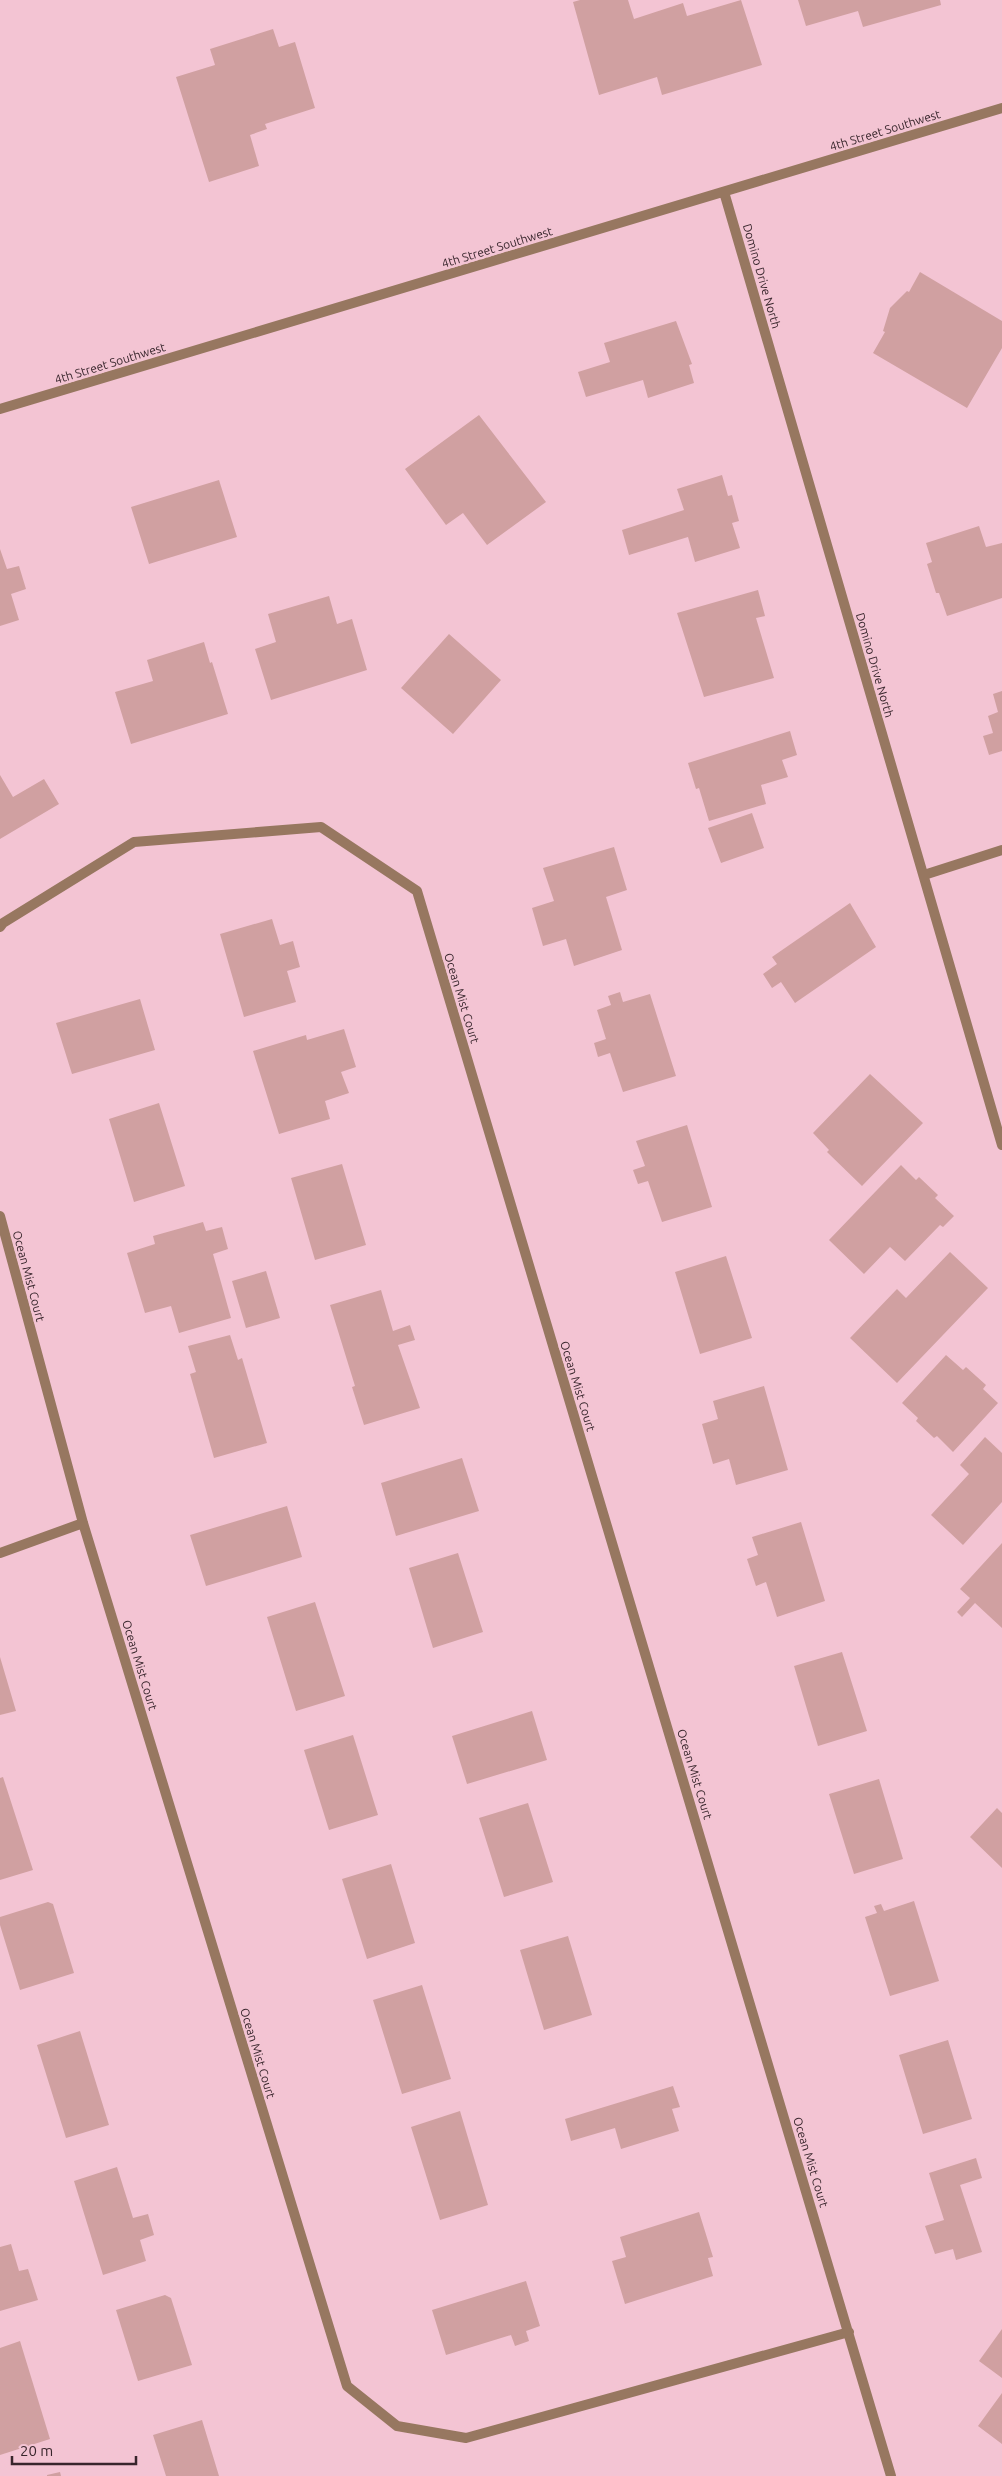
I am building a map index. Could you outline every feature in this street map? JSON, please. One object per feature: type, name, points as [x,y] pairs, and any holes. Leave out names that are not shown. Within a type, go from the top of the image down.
[{"type":"street","name":"4th Street Southwest","points":[[0,409],[1002,108]]},
{"type":"street","name":"Domino Drive North","points":[[724,192],[1002,1145]]},
{"type":"street","name":"Ocean Mist Court","points":[[0,927],[3,923],[134,842],[321,827],[417,891],[849,2332],[890,2476]]},
{"type":"street","points":[[924,874],[1002,850]]},
{"type":"street","name":"Ocean Mist Court","points":[[0,1216],[83,1523],[347,2386],[397,2426],[466,2438],[849,2332]]},
{"type":"street","points":[[0,1553],[83,1523]]},
{"type":"building","points":[[580,0],[628,0],[634,19],[683,3],[687,16],[741,0],[762,65],[662,95],[657,77],[599,95],[573,2]]},
{"type":"building","points":[[798,0],[940,0],[941,5],[863,27],[858,11],[806,26]]},
{"type":"building","points":[[273,29],[279,47],[295,42],[315,108],[265,124],[267,129],[250,135],[259,166],[209,182],[176,77],[215,65],[210,49]]},
{"type":"building","points":[[920,272],[1002,321],[1002,348],[967,408],[873,353],[885,332],[883,331],[890,308],[907,291],[909,292]]},
{"type":"building","points":[[676,321],[692,364],[689,365],[694,383],[648,398],[643,380],[586,397],[578,372],[610,362],[604,343]]},
{"type":"building","points":[[479,415],[546,502],[487,545],[463,513],[446,525],[405,469]]},
{"type":"building","points":[[722,475],[728,496],[732,495],[739,521],[732,523],[740,548],[695,562],[688,537],[629,555],[622,530],[684,510],[677,489]]},
{"type":"building","points":[[219,480],[237,537],[149,564],[131,507]]},
{"type":"building","points":[[979,526],[986,547],[1002,543],[1002,598],[947,616],[939,593],[936,593],[927,564],[932,562],[926,543]]},
{"type":"building","points":[[0,549],[7,569],[19,566],[26,589],[11,594],[19,620],[0,626]]},
{"type":"building","points":[[758,590],[765,616],[756,618],[774,678],[704,697],[677,613]]},
{"type":"building","points":[[329,596],[337,624],[352,619],[367,670],[271,700],[255,649],[276,642],[268,614]]},
{"type":"building","points":[[449,634],[501,680],[453,734],[401,688]]},
{"type":"building","points":[[204,642],[228,714],[131,744],[115,692],[153,681],[147,660]]},
{"type":"building","points":[[1002,691],[1002,751],[989,755],[983,736],[993,733],[988,716],[998,712],[993,694]]},
{"type":"building","points":[[790,731],[797,755],[782,760],[788,777],[761,785],[766,804],[709,821],[699,788],[696,789],[688,763]]},
{"type":"building","points":[[0,775],[13,797],[44,779],[59,804],[0,839]]},
{"type":"building","points":[[752,813],[764,848],[721,863],[708,828]]},
{"type":"building","points":[[614,847],[627,890],[606,897],[622,950],[574,966],[566,939],[543,946],[532,908],[554,901],[543,868]]},
{"type":"building","points":[[850,903],[876,947],[795,1003],[781,982],[772,988],[763,974],[777,964],[772,957]]},
{"type":"building","points":[[272,919],[280,945],[293,941],[300,967],[287,971],[296,1002],[244,1017],[220,934]]},
{"type":"building","points":[[620,992],[623,1002],[650,994],[676,1076],[623,1092],[610,1053],[598,1057],[594,1043],[606,1039],[597,1010],[611,1005],[608,996]]},
{"type":"building","points":[[140,999],[155,1050],[72,1074],[56,1023]]},
{"type":"building","points":[[344,1029],[356,1067],[341,1072],[349,1093],[325,1101],[330,1119],[279,1134],[253,1051],[306,1035],[307,1040]]},
{"type":"building","points":[[870,1074],[923,1123],[862,1186],[827,1152],[829,1150],[813,1133]]},
{"type":"building","points":[[159,1103],[185,1186],[134,1202],[109,1119]]},
{"type":"building","points":[[687,1125],[712,1207],[662,1222],[648,1181],[638,1184],[633,1170],[645,1166],[636,1141]]},
{"type":"building","points":[[342,1164],[366,1245],[315,1260],[291,1178]]},
{"type":"building","points":[[901,1165],[916,1180],[919,1177],[938,1195],[935,1198],[954,1216],[943,1227],[940,1225],[905,1261],[890,1247],[864,1274],[829,1240]]},
{"type":"building","points":[[203,1222],[206,1231],[222,1227],[228,1249],[213,1254],[231,1318],[179,1333],[171,1306],[145,1313],[127,1253],[155,1244],[153,1236]]},
{"type":"building","points":[[950,1252],[988,1288],[897,1383],[850,1338],[897,1289],[906,1298]]},
{"type":"building","points":[[726,1256],[752,1338],[700,1354],[675,1272]]},
{"type":"building","points":[[266,1271],[280,1318],[246,1328],[232,1281]]},
{"type":"building","points":[[381,1290],[393,1331],[410,1325],[415,1340],[398,1345],[420,1408],[364,1425],[352,1387],[355,1386],[330,1305]]},
{"type":"building","points":[[230,1335],[238,1360],[242,1358],[267,1443],[214,1458],[190,1374],[196,1372],[188,1346]]},
{"type":"building","points":[[946,1355],[963,1370],[966,1367],[986,1385],[983,1389],[998,1403],[953,1452],[937,1436],[934,1438],[916,1421],[918,1418],[902,1403]]},
{"type":"building","points":[[764,1386],[788,1470],[736,1485],[729,1459],[713,1464],[702,1424],[718,1419],[713,1401]]},
{"type":"building","points":[[985,1437],[1002,1453],[1002,1502],[963,1545],[931,1515],[969,1474],[960,1465]]},
{"type":"building","points":[[462,1458],[479,1511],[396,1536],[381,1483]]},
{"type":"building","points":[[287,1506],[302,1557],[206,1586],[190,1535]]},
{"type":"building","points":[[801,1522],[825,1601],[777,1617],[766,1582],[756,1586],[747,1559],[758,1555],[752,1537]]},
{"type":"building","points":[[1002,1543],[1002,1628],[975,1603],[962,1617],[957,1612],[970,1598],[960,1589]]},
{"type":"building","points":[[458,1553],[483,1632],[433,1648],[409,1568]]},
{"type":"building","points":[[315,1602],[345,1696],[296,1711],[267,1617]]},
{"type":"building","points":[[842,1652],[867,1731],[818,1746],[794,1666]]},
{"type":"building","points":[[0,1657],[16,1711],[0,1715]]},
{"type":"building","points":[[532,1711],[547,1760],[467,1784],[452,1736]]},
{"type":"building","points":[[353,1735],[378,1815],[329,1830],[304,1750]]},
{"type":"building","points":[[3,1777],[33,1870],[0,1880],[0,1778]]},
{"type":"building","points":[[879,1779],[903,1859],[854,1874],[829,1794]]},
{"type":"building","points":[[528,1803],[553,1882],[504,1897],[479,1818]]},
{"type":"building","points":[[997,1808],[1002,1813],[1002,1868],[970,1837]]},
{"type":"building","points":[[391,1864],[415,1943],[367,1959],[342,1879]]},
{"type":"building","points":[[914,1901],[939,1981],[890,1996],[865,1917],[877,1913],[874,1906],[881,1904],[884,1911]]},
{"type":"building","points":[[48,1902],[53,1904],[74,1973],[20,1990],[0,1925],[0,1917]]},
{"type":"building","points":[[568,1936],[592,2015],[544,2030],[520,1950]]},
{"type":"building","points":[[422,1985],[451,2079],[402,2094],[373,2000]]},
{"type":"building","points":[[80,2031],[109,2125],[66,2138],[37,2045]]},
{"type":"building","points":[[948,2040],[972,2119],[923,2134],[899,2055]]},
{"type":"building","points":[[673,2086],[680,2107],[672,2109],[679,2131],[621,2149],[615,2128],[571,2141],[565,2119]]},
{"type":"building","points":[[460,2111],[488,2205],[440,2220],[411,2127]]},
{"type":"building","points":[[976,2158],[982,2178],[960,2185],[982,2252],[956,2260],[953,2249],[935,2254],[925,2226],[944,2220],[929,2173]]},
{"type":"building","points":[[117,2167],[133,2218],[148,2214],[154,2235],[140,2240],[146,2261],[103,2275],[74,2181]]},
{"type":"building","points":[[699,2212],[713,2257],[708,2258],[713,2276],[625,2304],[612,2261],[626,2257],[620,2237]]},
{"type":"building","points":[[11,2244],[19,2271],[28,2269],[38,2300],[0,2311],[0,2247]]},
{"type":"building","points":[[526,2281],[540,2326],[526,2331],[529,2341],[515,2346],[511,2335],[446,2355],[432,2310]]},
{"type":"building","points":[[165,2295],[171,2298],[192,2365],[138,2381],[116,2310]]},
{"type":"building","points":[[1002,2329],[1002,2378],[979,2361]]},
{"type":"building","points":[[20,2341],[50,2439],[0,2455],[0,2348]]},
{"type":"building","points":[[1002,2393],[1002,2444],[978,2426]]},
{"type":"building","points":[[202,2420],[219,2476],[166,2476],[153,2435]]},
{"type":"building","points":[[60,2472],[61,2476],[47,2476],[47,2475]]}]
